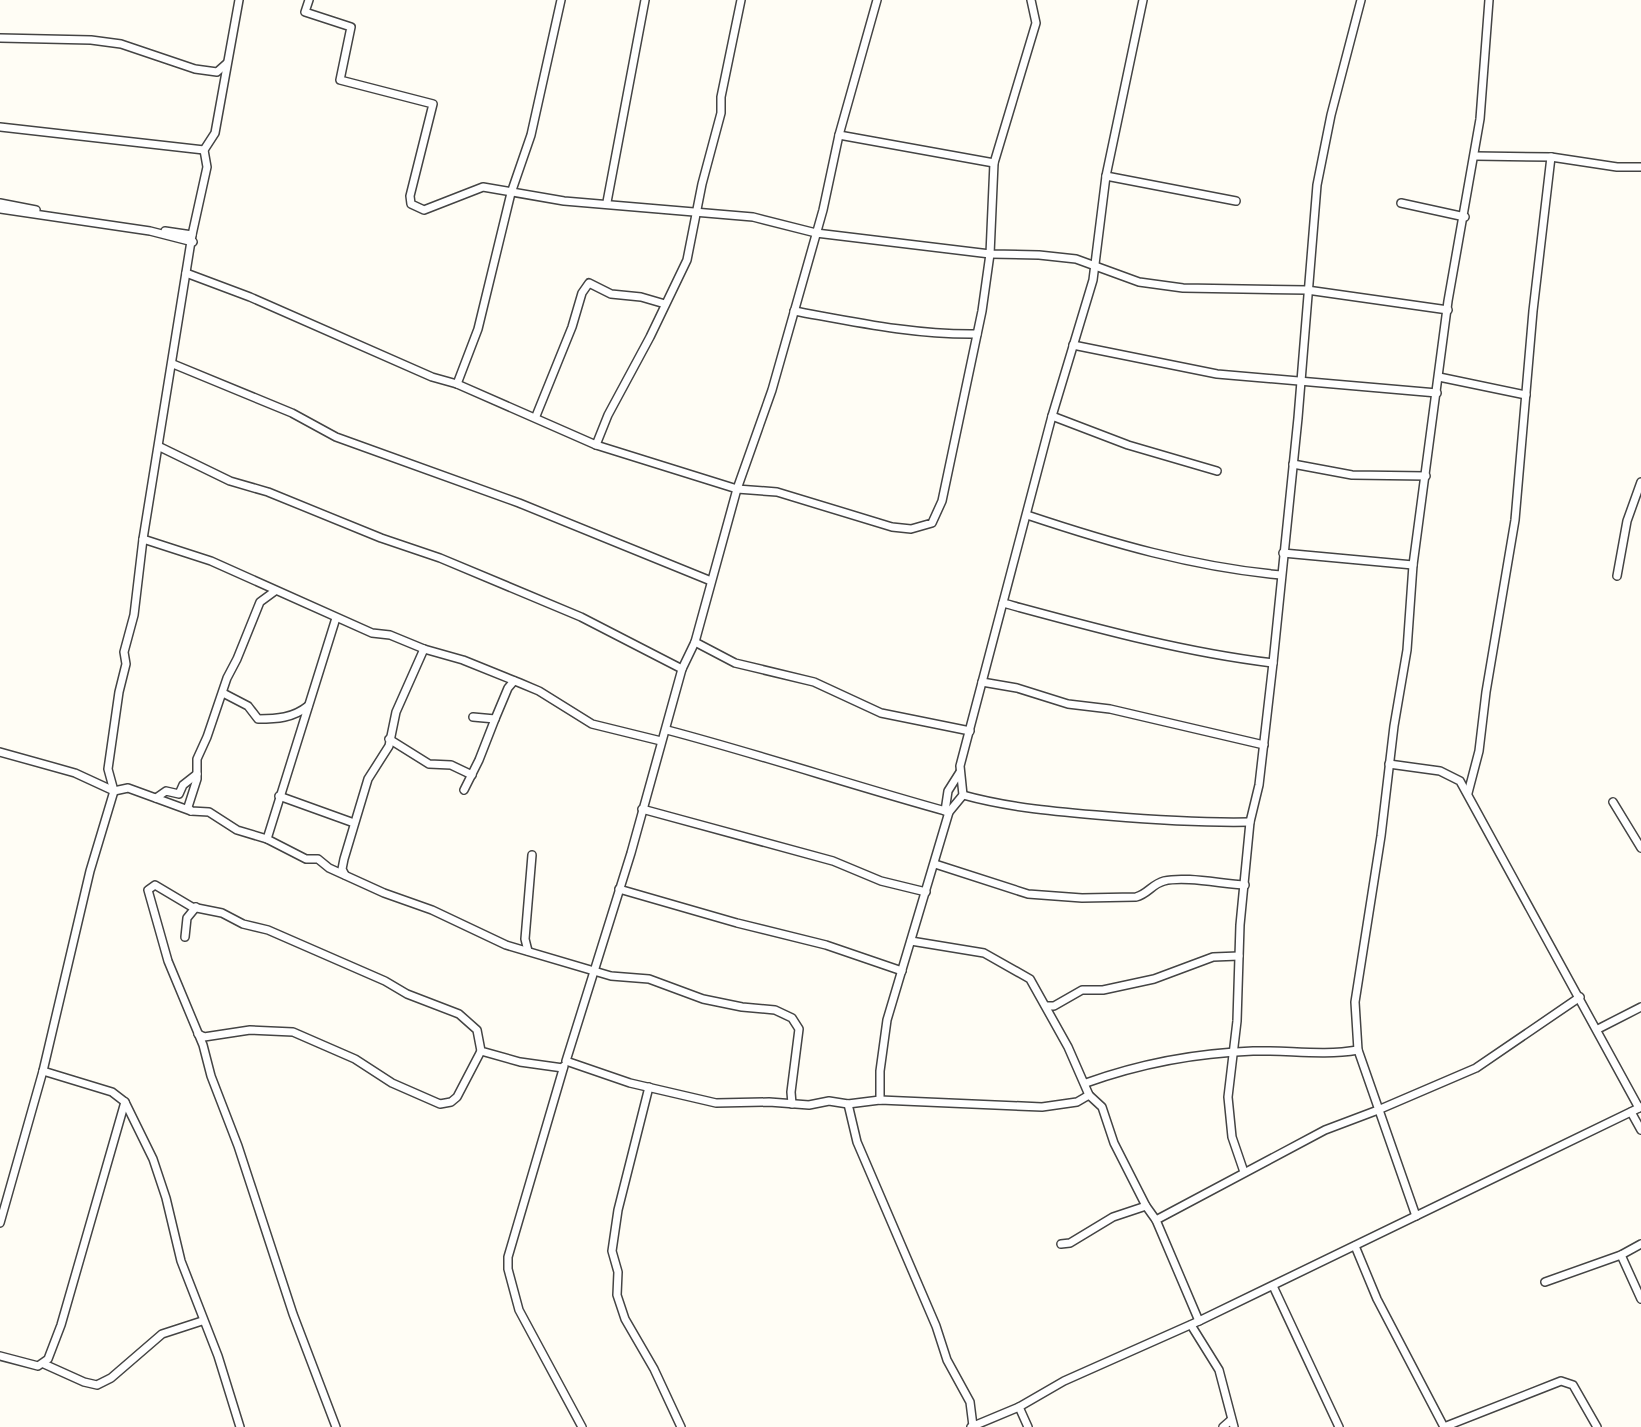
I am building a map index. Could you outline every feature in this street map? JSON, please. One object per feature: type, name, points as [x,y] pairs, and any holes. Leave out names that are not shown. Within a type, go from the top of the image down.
[{"type":"street","points":[[0,1223],[43,1071],[87,881],[114,791],[108,769],[119,692],[126,664],[124,652],[134,615],[143,539],[160,447],[186,273],[207,167],[204,150],[215,133],[239,0]]},
{"type":"street","points":[[309,0],[305,12],[351,27],[340,80],[433,104],[410,196],[411,204],[424,210],[483,187],[564,201],[607,202],[753,217],[816,233],[990,254],[1039,255],[1076,259],[1139,282],[1183,288],[1307,290],[1448,310]]},
{"type":"street","points":[[458,384],[478,330],[511,193],[531,135],[561,0]]},
{"type":"street","points":[[607,202],[645,0]]},
{"type":"street","points":[[596,444],[608,415],[650,338],[687,260],[702,184],[721,113],[721,97],[741,0]]},
{"type":"street","points":[[582,1427],[519,1310],[508,1269],[508,1257],[564,1064],[620,889],[661,741],[667,730],[682,669],[695,642],[737,489],[772,390],[877,0]]},
{"type":"street","points":[[186,273],[250,297],[432,377],[458,384],[536,416],[561,430],[596,444],[737,489],[777,492],[892,527],[911,529],[932,523],[942,501],[977,334],[990,254],[994,163],[1036,23],[1031,0]]},
{"type":"street","points":[[947,811],[963,795],[961,771],[982,682],[1052,416],[1093,280],[1106,176],[1143,0]]},
{"type":"street","points":[[1244,1172],[1234,1149],[1228,1097],[1237,1021],[1239,956],[1250,822],[1259,785],[1273,663],[1301,383],[1317,185],[1331,115],[1361,0]]},
{"type":"street","points":[[1416,1216],[1358,1050],[1355,1002],[1407,650],[1413,565],[1448,310],[1480,118],[1489,0]]},
{"type":"street","points":[[0,38],[91,40],[121,45],[195,69],[217,72],[226,64]]},
{"type":"street","points":[[0,127],[204,150]]},
{"type":"street","points":[[839,135],[994,163]]},
{"type":"street","points":[[1474,156],[1551,157],[1641,167]]},
{"type":"street","points":[[1468,793],[1479,751],[1486,692],[1515,520],[1551,157]]},
{"type":"street","points":[[1106,176],[1236,201]]},
{"type":"street","points":[[0,203],[192,238]]},
{"type":"street","points":[[1401,203],[1465,217]]},
{"type":"street","points":[[0,209],[192,238]]},
{"type":"street","points":[[536,416],[572,327],[582,293],[589,283],[611,294],[641,297],[665,304]]},
{"type":"street","points":[[794,311],[888,329],[942,334],[977,334]]},
{"type":"street","points":[[1073,345],[1217,374],[1437,393]]},
{"type":"street","points":[[173,364],[292,414],[336,437],[519,503],[711,582]]},
{"type":"street","points":[[1439,378],[1526,395]]},
{"type":"street","points":[[1052,416],[1128,445],[1217,471]]},
{"type":"street","points":[[160,447],[230,481],[268,492],[381,538],[440,558],[581,617],[682,669]]},
{"type":"street","points":[[1293,464],[1352,475],[1426,476]]},
{"type":"street","points":[[1617,576],[1627,521],[1641,482]]},
{"type":"street","points":[[1027,515],[1109,543],[1165,557],[1227,570],[1281,575]]},
{"type":"street","points":[[143,539],[211,561],[336,618],[352,621],[372,633],[390,635],[424,649],[463,660],[514,681],[538,691],[592,724],[661,741]]},
{"type":"street","points":[[1283,553],[1413,565]]},
{"type":"street","points":[[191,811],[188,807],[197,774],[197,759],[260,602],[275,591]]},
{"type":"street","points":[[1003,603],[1114,633],[1219,656],[1273,663]]},
{"type":"street","points":[[267,839],[336,618]]},
{"type":"street","points":[[695,642],[735,663],[814,682],[880,712],[970,731]]},
{"type":"street","points":[[345,875],[342,869],[344,859],[368,779],[385,753],[396,712],[424,649]]},
{"type":"street","points":[[464,790],[508,688],[514,681]]},
{"type":"street","points":[[982,682],[1039,694],[1068,704],[1110,709],[1263,745]]},
{"type":"street","points":[[223,693],[248,706],[258,719],[279,720],[300,713],[308,706]]},
{"type":"street","points":[[473,717],[495,719]]},
{"type":"street","points":[[667,730],[774,758],[884,795],[947,811]]},
{"type":"street","points":[[389,740],[429,764],[451,765],[472,775]]},
{"type":"street","points":[[0,752],[75,773],[114,791],[128,788],[191,811],[209,813],[237,830],[267,839],[306,859],[318,859],[345,875],[384,893],[432,910],[506,945],[610,976],[649,979],[703,999],[742,1007],[768,1009],[792,1018],[799,1029],[791,1092],[792,1104]]},
{"type":"street","points":[[848,1104],[857,1142],[936,1326],[947,1360],[970,1402],[972,1426],[1019,1407],[1064,1381],[1273,1286],[1640,1107],[1460,781],[1450,775],[1389,765]]},
{"type":"street","points":[[880,1100],[880,1071],[887,1020],[934,864],[947,811],[948,791],[961,771]]},
{"type":"street","points":[[156,798],[166,791],[179,794],[183,784],[197,774]]},
{"type":"street","points":[[963,795],[1007,806],[1089,815],[1179,823],[1250,822]]},
{"type":"street","points":[[279,796],[354,823]]},
{"type":"street","points":[[1613,802],[1641,848]]},
{"type":"street","points":[[642,809],[833,861],[880,881],[926,892]]},
{"type":"street","points":[[528,951],[525,933],[532,855]]},
{"type":"street","points":[[934,864],[1028,894],[1082,898],[1136,897],[1143,895],[1155,884],[1169,880],[1245,885]]},
{"type":"street","points":[[198,1034],[211,1037],[265,1030],[306,1036],[364,1064],[392,1083],[440,1104],[452,1102],[457,1097],[481,1051],[477,1030],[459,1014],[407,994],[385,981],[268,930],[243,924],[222,913],[196,907],[155,885],[148,890],[168,961],[198,1034],[293,1314],[336,1427]]},
{"type":"street","points":[[620,889],[737,923],[826,945],[902,971]]},
{"type":"street","points":[[185,937],[187,918],[196,907]]},
{"type":"street","points":[[911,941],[964,949],[996,958],[1030,979],[1086,1083],[1089,1095],[1102,1107],[1114,1143],[1146,1206],[1156,1220],[1199,1321]]},
{"type":"street","points":[[1046,1006],[1054,1006],[1082,990],[1103,990],[1154,979],[1213,957],[1239,956]]},
{"type":"street","points":[[1156,1220],[1325,1130],[1476,1068],[1580,997]]},
{"type":"street","points":[[1598,1029],[1641,1007]]},
{"type":"street","points":[[1086,1083],[1140,1067],[1233,1052],[1281,1051],[1330,1055],[1358,1050]]},
{"type":"street","points":[[481,1051],[520,1062],[564,1064],[716,1103],[792,1104],[829,1101],[848,1104],[880,1100],[1042,1107],[1077,1102],[1089,1095]]},
{"type":"street","points":[[43,1071],[112,1092],[125,1102],[153,1159],[166,1198],[181,1261],[202,1321],[218,1356],[240,1427]]},
{"type":"street","points":[[649,1087],[618,1210],[612,1251],[618,1272],[617,1295],[626,1319],[654,1369],[681,1427]]},
{"type":"street","points":[[44,1364],[61,1325],[125,1102]]},
{"type":"street","points":[[1631,1112],[1641,1130]]},
{"type":"street","points":[[1061,1244],[1070,1244],[1113,1217],[1146,1206]]},
{"type":"street","points":[[1545,1282],[1621,1254],[1641,1244]]},
{"type":"street","points":[[1355,1246],[1377,1299],[1444,1427],[1561,1381],[1573,1385],[1598,1427]]},
{"type":"street","points":[[1621,1254],[1641,1299]]},
{"type":"street","points":[[1273,1286],[1307,1363],[1339,1427]]},
{"type":"street","points":[[0,1356],[38,1366],[44,1364],[84,1382],[97,1385],[111,1378],[162,1334],[202,1321]]},
{"type":"street","points":[[1191,1325],[1219,1370],[1233,1423],[1223,1427]]},
{"type":"street","points":[[1019,1407],[1028,1427]]}]
